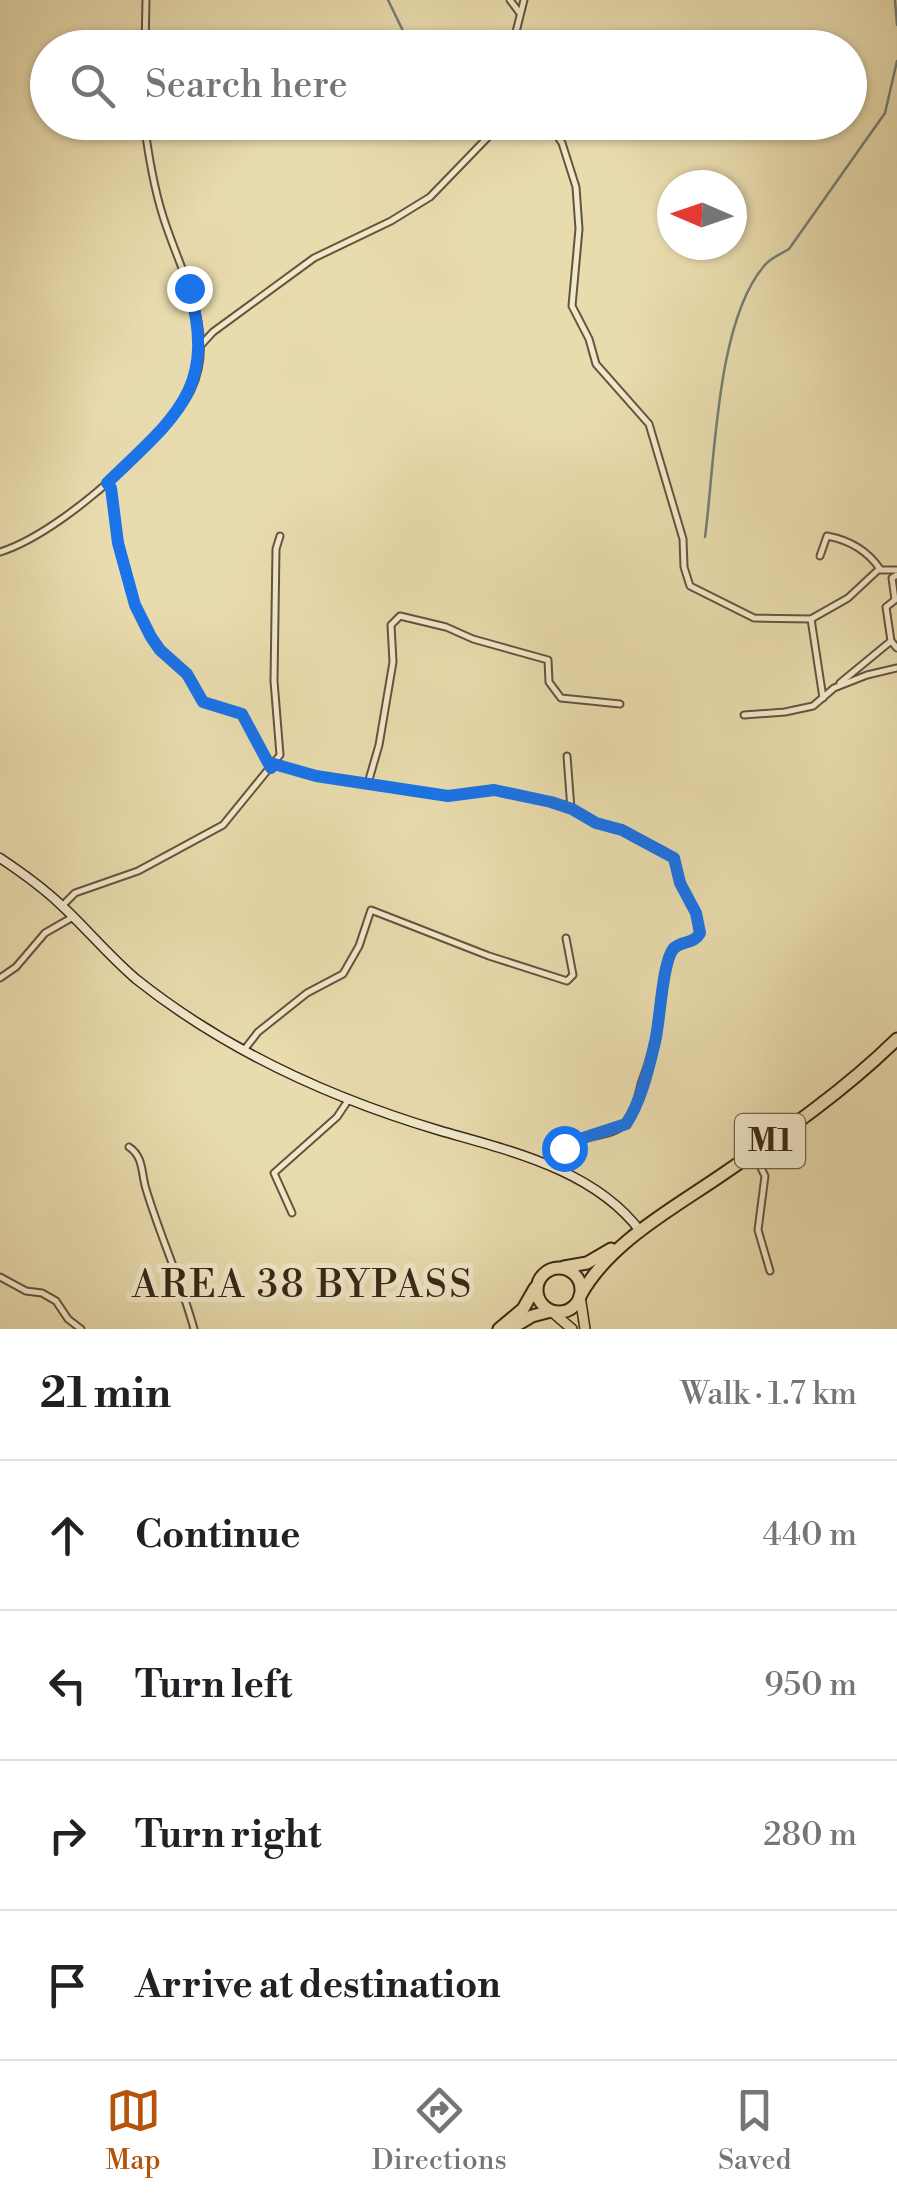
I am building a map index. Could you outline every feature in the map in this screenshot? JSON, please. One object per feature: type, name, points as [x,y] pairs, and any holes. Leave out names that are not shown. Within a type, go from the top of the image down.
[{"type":"highway","name":"M1","points":[[499,1329],[523,1308],[546,1271],[587,1263],[639,1233],[844,1088],[897,1040]]},
{"type":"highway","name":"M1","points":[[510,1329],[532,1316],[570,1309],[596,1269],[639,1233]]},
{"type":"highway","points":[[561,1267],[577,1277],[580,1296]]},
{"type":"highway","points":[[537,1283],[538,1300],[550,1311]]},
{"type":"main road","points":[[580,1296],[585,1329]]},
{"type":"main road","points":[[550,1311],[572,1329]]},
{"type":"street","points":[[145,30],[146,0]]},
{"type":"street","points":[[510,0],[521,15]]},
{"type":"street","points":[[517,30],[524,0]]},
{"type":"street","points":[[0,552],[21,544],[107,483],[186,399],[196,376],[200,346],[192,298],[158,200],[147,140]]},
{"type":"street","points":[[200,346],[213,332],[314,258],[391,221],[430,197],[485,140]]},
{"type":"street","points":[[558,140],[567,156],[578,208],[579,244],[572,306],[603,374],[648,424],[683,538],[684,567],[690,586],[754,618],[812,620],[848,598],[880,570]]},
{"type":"street","points":[[107,483],[130,589],[151,637],[187,674],[203,702],[242,714],[273,766],[448,796],[494,790],[572,809],[670,855],[701,929],[694,942],[672,952],[661,994],[656,1041],[630,1118],[617,1128],[564,1148],[550,1166]]},
{"type":"street","points":[[62,906],[75,893],[138,871],[214,831],[232,816],[273,766],[280,748],[274,681],[276,549],[280,536]]},
{"type":"street","points":[[820,556],[827,536],[838,538],[863,550],[880,570],[897,573]]},
{"type":"street","points":[[897,573],[892,578],[895,600],[886,606],[891,640],[897,648]]},
{"type":"street","points":[[368,783],[394,662],[391,625],[400,616],[548,660],[549,682],[561,698],[620,704]]},
{"type":"street","points":[[812,620],[823,698]]},
{"type":"street","points":[[744,715],[816,704],[891,640]]},
{"type":"street","points":[[834,688],[866,674],[897,668]]},
{"type":"street","points":[[567,756],[572,809]]},
{"type":"street","points":[[0,858],[62,906],[134,976],[192,1020],[244,1050],[350,1099],[550,1166],[618,1206],[639,1233]]},
{"type":"street","points":[[244,1050],[258,1032],[308,992],[347,968],[371,910],[489,956],[567,981],[572,974],[566,938]]},
{"type":"street","points":[[0,978],[45,933],[73,917]]},
{"type":"street","points":[[292,1212],[274,1173],[338,1117],[350,1099]]},
{"type":"street","points":[[129,1147],[141,1160],[152,1212],[189,1303],[194,1329]]},
{"type":"street","points":[[753,1154],[765,1176],[758,1230],[770,1271]]},
{"type":"street","points":[[0,1277],[56,1301],[68,1319],[82,1329]]},
{"type":"waterway","points":[[388,0],[403,30]]},
{"type":"waterway","points":[[895,0],[897,25]]},
{"type":"waterway","points":[[867,138],[885,113],[897,61]]},
{"type":"waterway","points":[[705,537],[720,395],[736,322],[748,291],[766,263],[789,249],[866,140]]},
{"type":"district","name":"AREA 38 BYPASS","points":[[303,1285]]},
{"type":"route","points":[[189,288],[200,346],[192,387],[186,399],[107,483],[135,605],[153,641],[184,670],[200,699],[242,714],[271,768],[274,764],[316,776],[448,796],[499,790],[566,806],[674,858],[700,933],[694,942],[672,952],[661,994],[656,1041],[630,1118],[626,1124],[564,1148]]}]
